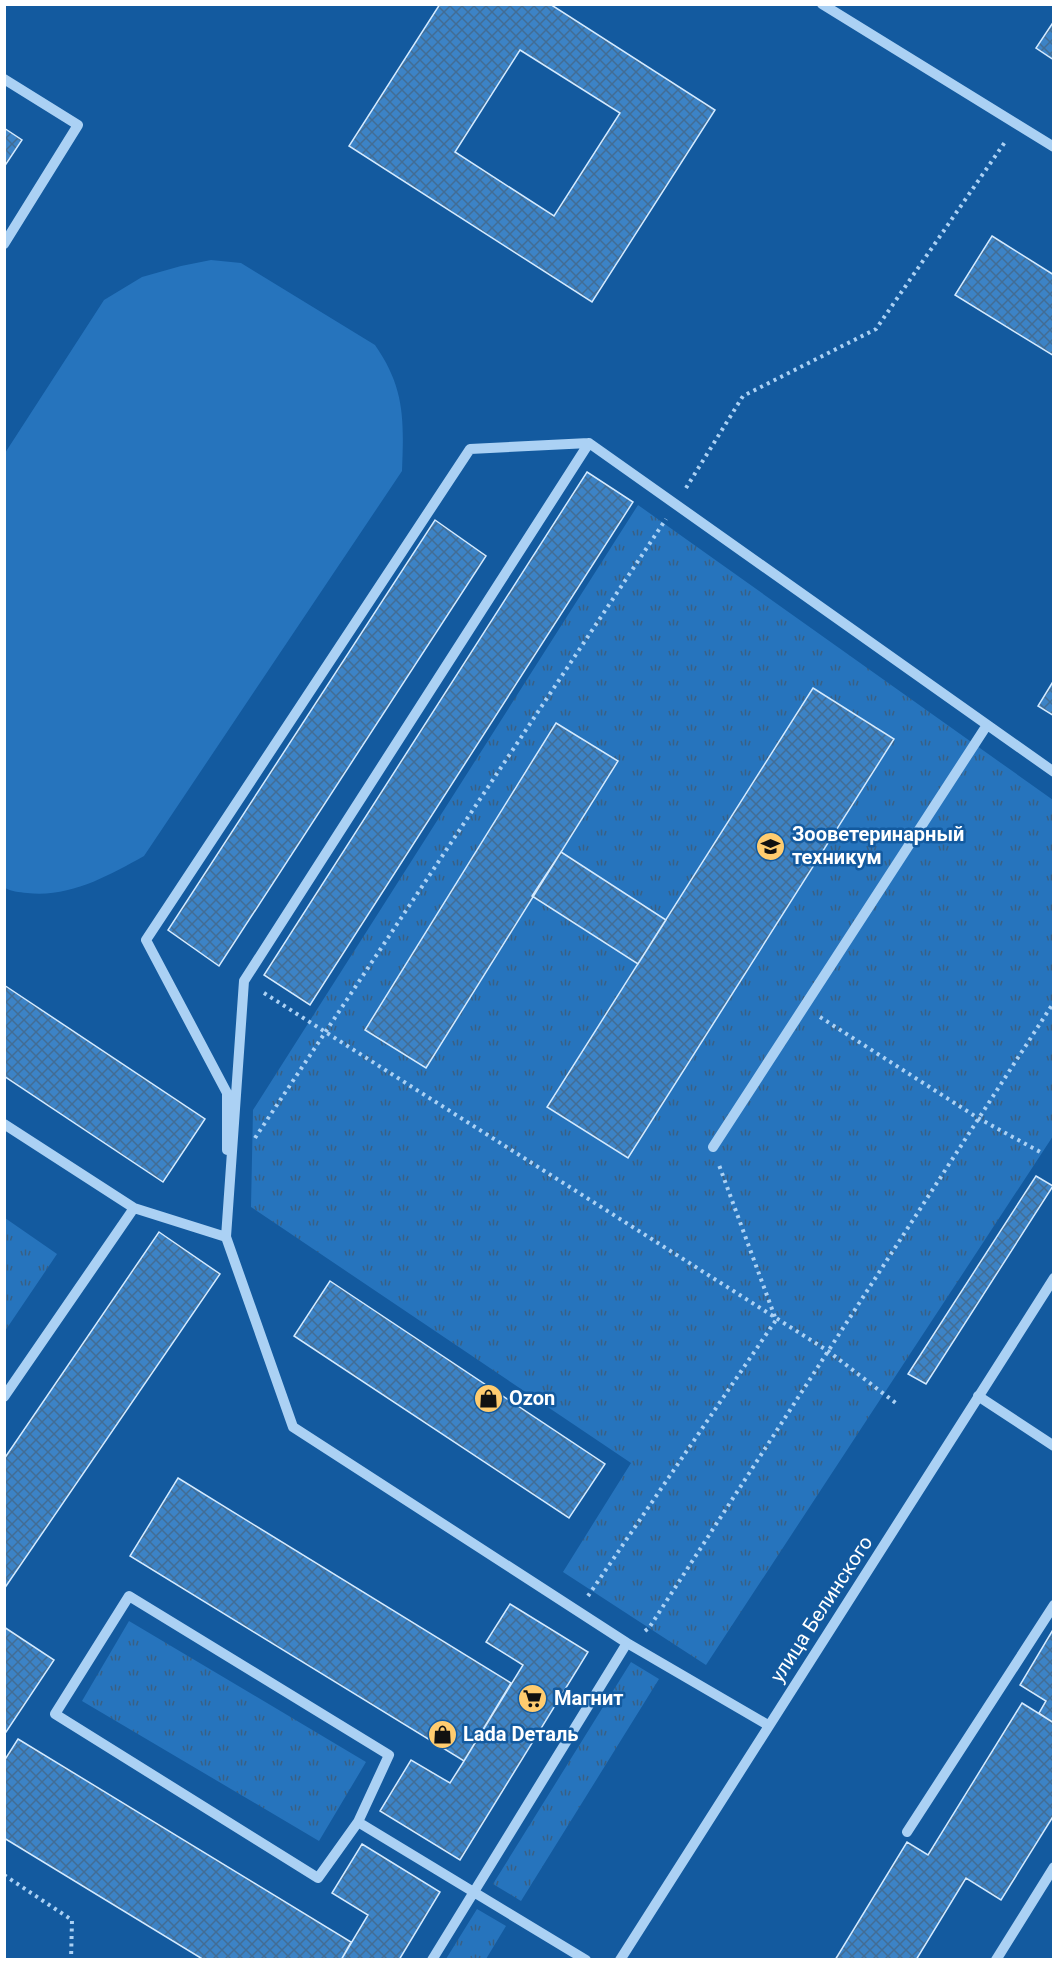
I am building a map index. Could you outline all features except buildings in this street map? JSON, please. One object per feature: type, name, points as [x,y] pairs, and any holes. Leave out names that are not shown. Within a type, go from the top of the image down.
[{"type":"street","points":[[822,4],[1053,147]]},
{"type":"street","points":[[4,79],[78,125],[4,244]]},
{"type":"street","points":[[226,1238],[244,981],[589,443]]},
{"type":"street","points":[[768,1725],[627,1643],[292,1427],[226,1238],[227,1093],[146,940],[470,449],[589,443],[1053,772]]},
{"type":"street","points":[[713,1147],[987,725]]},
{"type":"street","points":[[4,1124],[134,1208],[226,1238]]},
{"type":"street","points":[[4,1397],[134,1208]]},
{"type":"street","name":"улица Белинского","points":[[620,1959],[1053,1278]]},
{"type":"street","points":[[978,1396],[1053,1446]]},
{"type":"street","points":[[129,1596],[389,1755],[358,1822],[318,1878],[55,1714],[129,1596]]},
{"type":"street","points":[[908,1832],[1053,1605]]},
{"type":"street","points":[[432,1959],[627,1643]]},
{"type":"street","points":[[358,1822],[586,1959]]},
{"type":"street","points":[[996,1959],[1053,1867]]},
{"type":"path","points":[[232,1174],[675,506],[743,396],[876,329],[1017,125]]},
{"type":"path","points":[[244,981],[828,1351],[897,1404]]},
{"type":"path","points":[[627,1643],[649,1628],[1053,1002]]},
{"type":"path","points":[[804,1007],[978,1118],[1042,1152]]},
{"type":"path","points":[[713,1147],[777,1320]]},
{"type":"path","points":[[577,1611],[777,1320]]},
{"type":"path","points":[[4,1875],[72,1920],[71,1959]]},
{"type":"green space","points":[[211,260],[241,263],[375,345],[385,361],[397,390],[403,436],[402,471],[144,856],[102,878],[73,889],[43,894],[12,891],[4,887],[5,453],[104,300],[142,277]]},
{"type":"green space","points":[[638,505],[1053,800],[1053,1136],[706,1665],[563,1572],[631,1463],[251,1207],[253,1110]]},
{"type":"green space","points":[[5,1218],[57,1254],[5,1331]]},
{"type":"green space","points":[[129,1621],[366,1762],[319,1841],[82,1701]]},
{"type":"green space","points":[[631,1662],[659,1679],[521,1901],[493,1884]]},
{"type":"green space","points":[[477,1909],[506,1926],[486,1959],[446,1959]]},
{"type":"place","name":"Зооветеринарный техникум","points":[[771,846]]},
{"type":"place","name":"Ozon","points":[[488,1398]]},
{"type":"place","name":"Магнит","points":[[533,1698]]},
{"type":"place","name":"Lada Dеталь","points":[[442,1734]]}]
